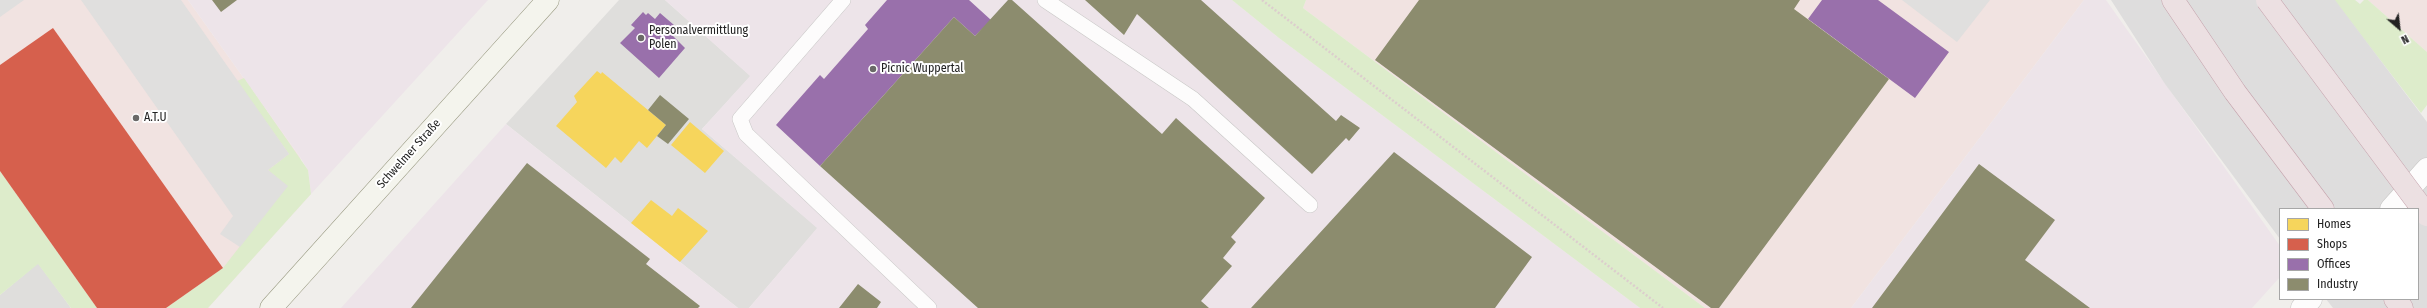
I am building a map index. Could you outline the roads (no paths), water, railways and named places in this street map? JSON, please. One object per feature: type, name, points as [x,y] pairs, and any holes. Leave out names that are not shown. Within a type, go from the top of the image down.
[{"type":"highway","points":[[2174,0],[2235,92],[2322,208]]},
{"type":"highway","points":[[2267,0],[2427,215]]},
{"type":"highway","points":[[2396,300],[2402,308]]},
{"type":"main road","name":"Schwelmer Straße","points":[[271,308],[548,0]]},
{"type":"street","points":[[2392,208],[2427,169]]},
{"type":"street","points":[[2302,308],[2310,300]]},
{"type":"lane","points":[[843,0],[740,119],[746,134],[929,308]]},
{"type":"lane","points":[[1045,0],[1193,99],[1310,205]]},
{"type":"place","name":"Personalvermittlung Polen","points":[[641,38]]},
{"type":"place","name":"Picnic Wuppertal","points":[[873,69]]},
{"type":"place","name":"A.T.U","points":[[136,118]]}]
